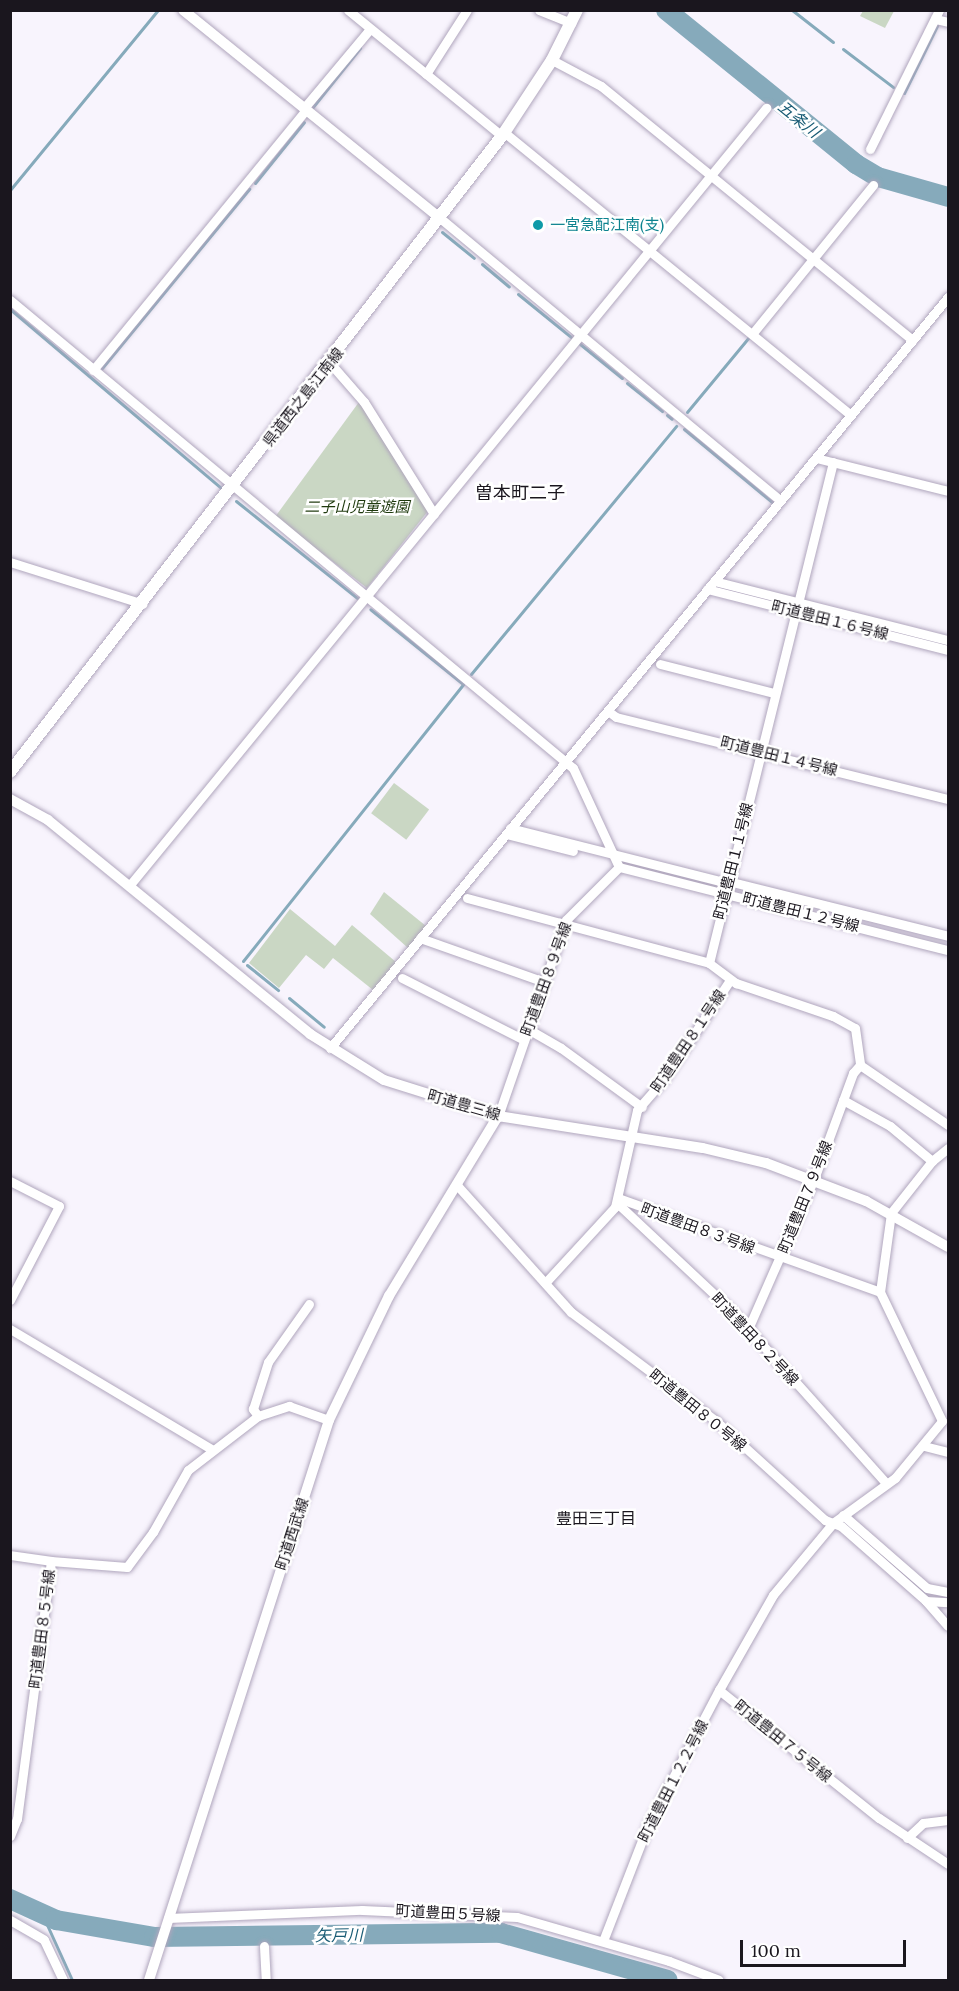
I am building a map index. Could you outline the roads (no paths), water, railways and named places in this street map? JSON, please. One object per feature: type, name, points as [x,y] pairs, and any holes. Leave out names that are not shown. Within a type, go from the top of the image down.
[{"type":"main road","name":"県道西之島江南線","points":[[10,772],[330,363],[504,134],[552,60],[577,10]]},
{"type":"street","points":[[183,10],[441,218],[780,500]]},
{"type":"street","points":[[348,10],[850,414]]},
{"type":"street","points":[[426,74],[467,10]]},
{"type":"street","points":[[539,10],[571,23]]},
{"type":"street","points":[[870,149],[937,15],[948,22]]},
{"type":"street","points":[[93,370],[370,29]]},
{"type":"street","points":[[552,60],[601,86],[912,340]]},
{"type":"street","points":[[129,886],[766,108]]},
{"type":"street","points":[[752,334],[873,185]]},
{"type":"street","points":[[330,1048],[609,712],[780,500],[818,458],[850,414],[948,297]]},
{"type":"street","points":[[10,300],[232,488],[568,761],[616,861]]},
{"type":"street","points":[[330,363],[364,402],[434,514]]},
{"type":"street","points":[[818,458],[948,492]]},
{"type":"street","name":"町道豊田１１号線","points":[[709,963],[724,893],[833,462]]},
{"type":"street","points":[[10,562],[143,604]]},
{"type":"street","points":[[712,586],[948,640]]},
{"type":"street","name":"町道豊田１６号線","points":[[796,607],[948,650]]},
{"type":"street","points":[[660,664],[774,693]]},
{"type":"street","name":"町道豊田１４号線","points":[[609,712],[948,799]]},
{"type":"street","name":"町道豊三線","points":[[10,799],[48,820],[330,1048],[405,1088],[498,1116],[720,1152],[814,1179],[891,1213],[948,1247]]},
{"type":"street","points":[[510,832],[616,861],[728,882],[948,936]]},
{"type":"street","name":"町道豊田１２号線","points":[[616,861],[724,893],[948,950]]},
{"type":"street","name":"町道豊田８９号線","points":[[498,1116],[564,925],[616,861]]},
{"type":"street","points":[[467,898],[709,963],[730,980],[833,1016],[855,1028],[860,1065],[948,1125]]},
{"type":"street","points":[[422,939],[544,982]]},
{"type":"street","points":[[402,978],[524,1040]]},
{"type":"street","name":"町道豊田８１号線","points":[[617,1200],[630,1137],[642,1107],[730,980]]},
{"type":"street","points":[[528,1029],[561,1048],[642,1107]]},
{"type":"street","name":"町道豊田７９号線","points":[[748,1329],[814,1179],[843,1100],[860,1065]]},
{"type":"street","points":[[843,1100],[890,1126],[932,1161]]},
{"type":"street","name":"町道西武線","points":[[149,1980],[329,1420],[375,1323],[498,1116]]},
{"type":"street","points":[[880,1293],[891,1213],[932,1161],[948,1148]]},
{"type":"street","points":[[10,1181],[59,1206],[10,1300]]},
{"type":"street","name":"町道豊田８０号線","points":[[456,1184],[578,1318],[715,1420],[926,1601],[948,1626]]},
{"type":"street","points":[[544,1283],[617,1200]]},
{"type":"street","name":"町道豊田８３号線","points":[[617,1200],[880,1293]]},
{"type":"street","name":"町道豊田８２号線","points":[[617,1200],[748,1329],[886,1483]]},
{"type":"street","name":"町道豊田７５号線","points":[[880,1293],[942,1421],[924,1446],[886,1483],[833,1523],[773,1595],[719,1690],[907,1838],[948,1864]]},
{"type":"street","points":[[258,1416],[253,1409],[268,1362],[309,1304]]},
{"type":"street","points":[[10,1329],[213,1450]]},
{"type":"street","name":"町道豊田８５号線","points":[[10,1836],[17,1819],[51,1561],[127,1567],[153,1532],[188,1470],[258,1416],[289,1406],[329,1420]]},
{"type":"street","points":[[924,1446],[948,1452]]},
{"type":"street","points":[[843,1515],[927,1588],[948,1592]]},
{"type":"street","points":[[10,1555],[51,1561]]},
{"type":"street","points":[[926,1601],[934,1598],[948,1602]]},
{"type":"street","name":"町道豊田１２２号線","points":[[603,1941],[648,1825],[719,1690]]},
{"type":"street","points":[[907,1838],[923,1823],[948,1820]]},
{"type":"street","name":"町道豊田５号線","points":[[168,1918],[356,1910],[517,1917],[699,1970],[719,1980]]},
{"type":"street","points":[[10,1920],[44,1940],[63,1980]]},
{"type":"street","points":[[264,1946],[266,1980]]},
{"type":"street","points":[[693,1980],[699,1970]]},
{"type":"waterway","points":[[10,190],[158,10]]},
{"type":"waterway","name":"五条川","points":[[666,10],[856,164],[878,177],[948,197]]},
{"type":"waterway","points":[[792,10],[833,42]]},
{"type":"waterway","points":[[904,93],[937,26]]},
{"type":"waterway","points":[[312,108],[360,48]]},
{"type":"waterway","points":[[843,49],[893,87]]},
{"type":"waterway","points":[[255,183],[304,122]]},
{"type":"waterway","points":[[102,368],[249,189]]},
{"type":"waterway","points":[[442,232],[474,258]]},
{"type":"waterway","points":[[482,264],[509,287]]},
{"type":"waterway","points":[[518,294],[571,337]]},
{"type":"waterway","points":[[10,309],[221,488]]},
{"type":"waterway","points":[[687,412],[749,337]]},
{"type":"waterway","points":[[580,344],[622,378]]},
{"type":"waterway","points":[[627,383],[662,411]]},
{"type":"waterway","points":[[667,415],[672,419]]},
{"type":"waterway","points":[[471,674],[676,426]]},
{"type":"waterway","points":[[684,429],[772,502]]},
{"type":"waterway","points":[[236,501],[357,598]]},
{"type":"waterway","points":[[243,961],[463,684],[370,609]]},
{"type":"waterway","points":[[247,965],[278,990]]},
{"type":"waterway","points":[[289,998],[324,1027]]},
{"type":"waterway","name":"矢戸川","points":[[10,1899],[56,1920],[154,1937],[501,1933],[668,1980]]},
{"type":"waterway","points":[[43,1916],[72,1980]]},
{"type":"place","name":"一宮急配江南(支)","points":[[538,225]]},
{"type":"district","name":"曽本町二子","points":[[520,493]]},
{"type":"district","name":"豊田三丁目","points":[[596,1518]]},
{"type":"park label","name":"二子山児童遊園","points":[[357,507]]}]
